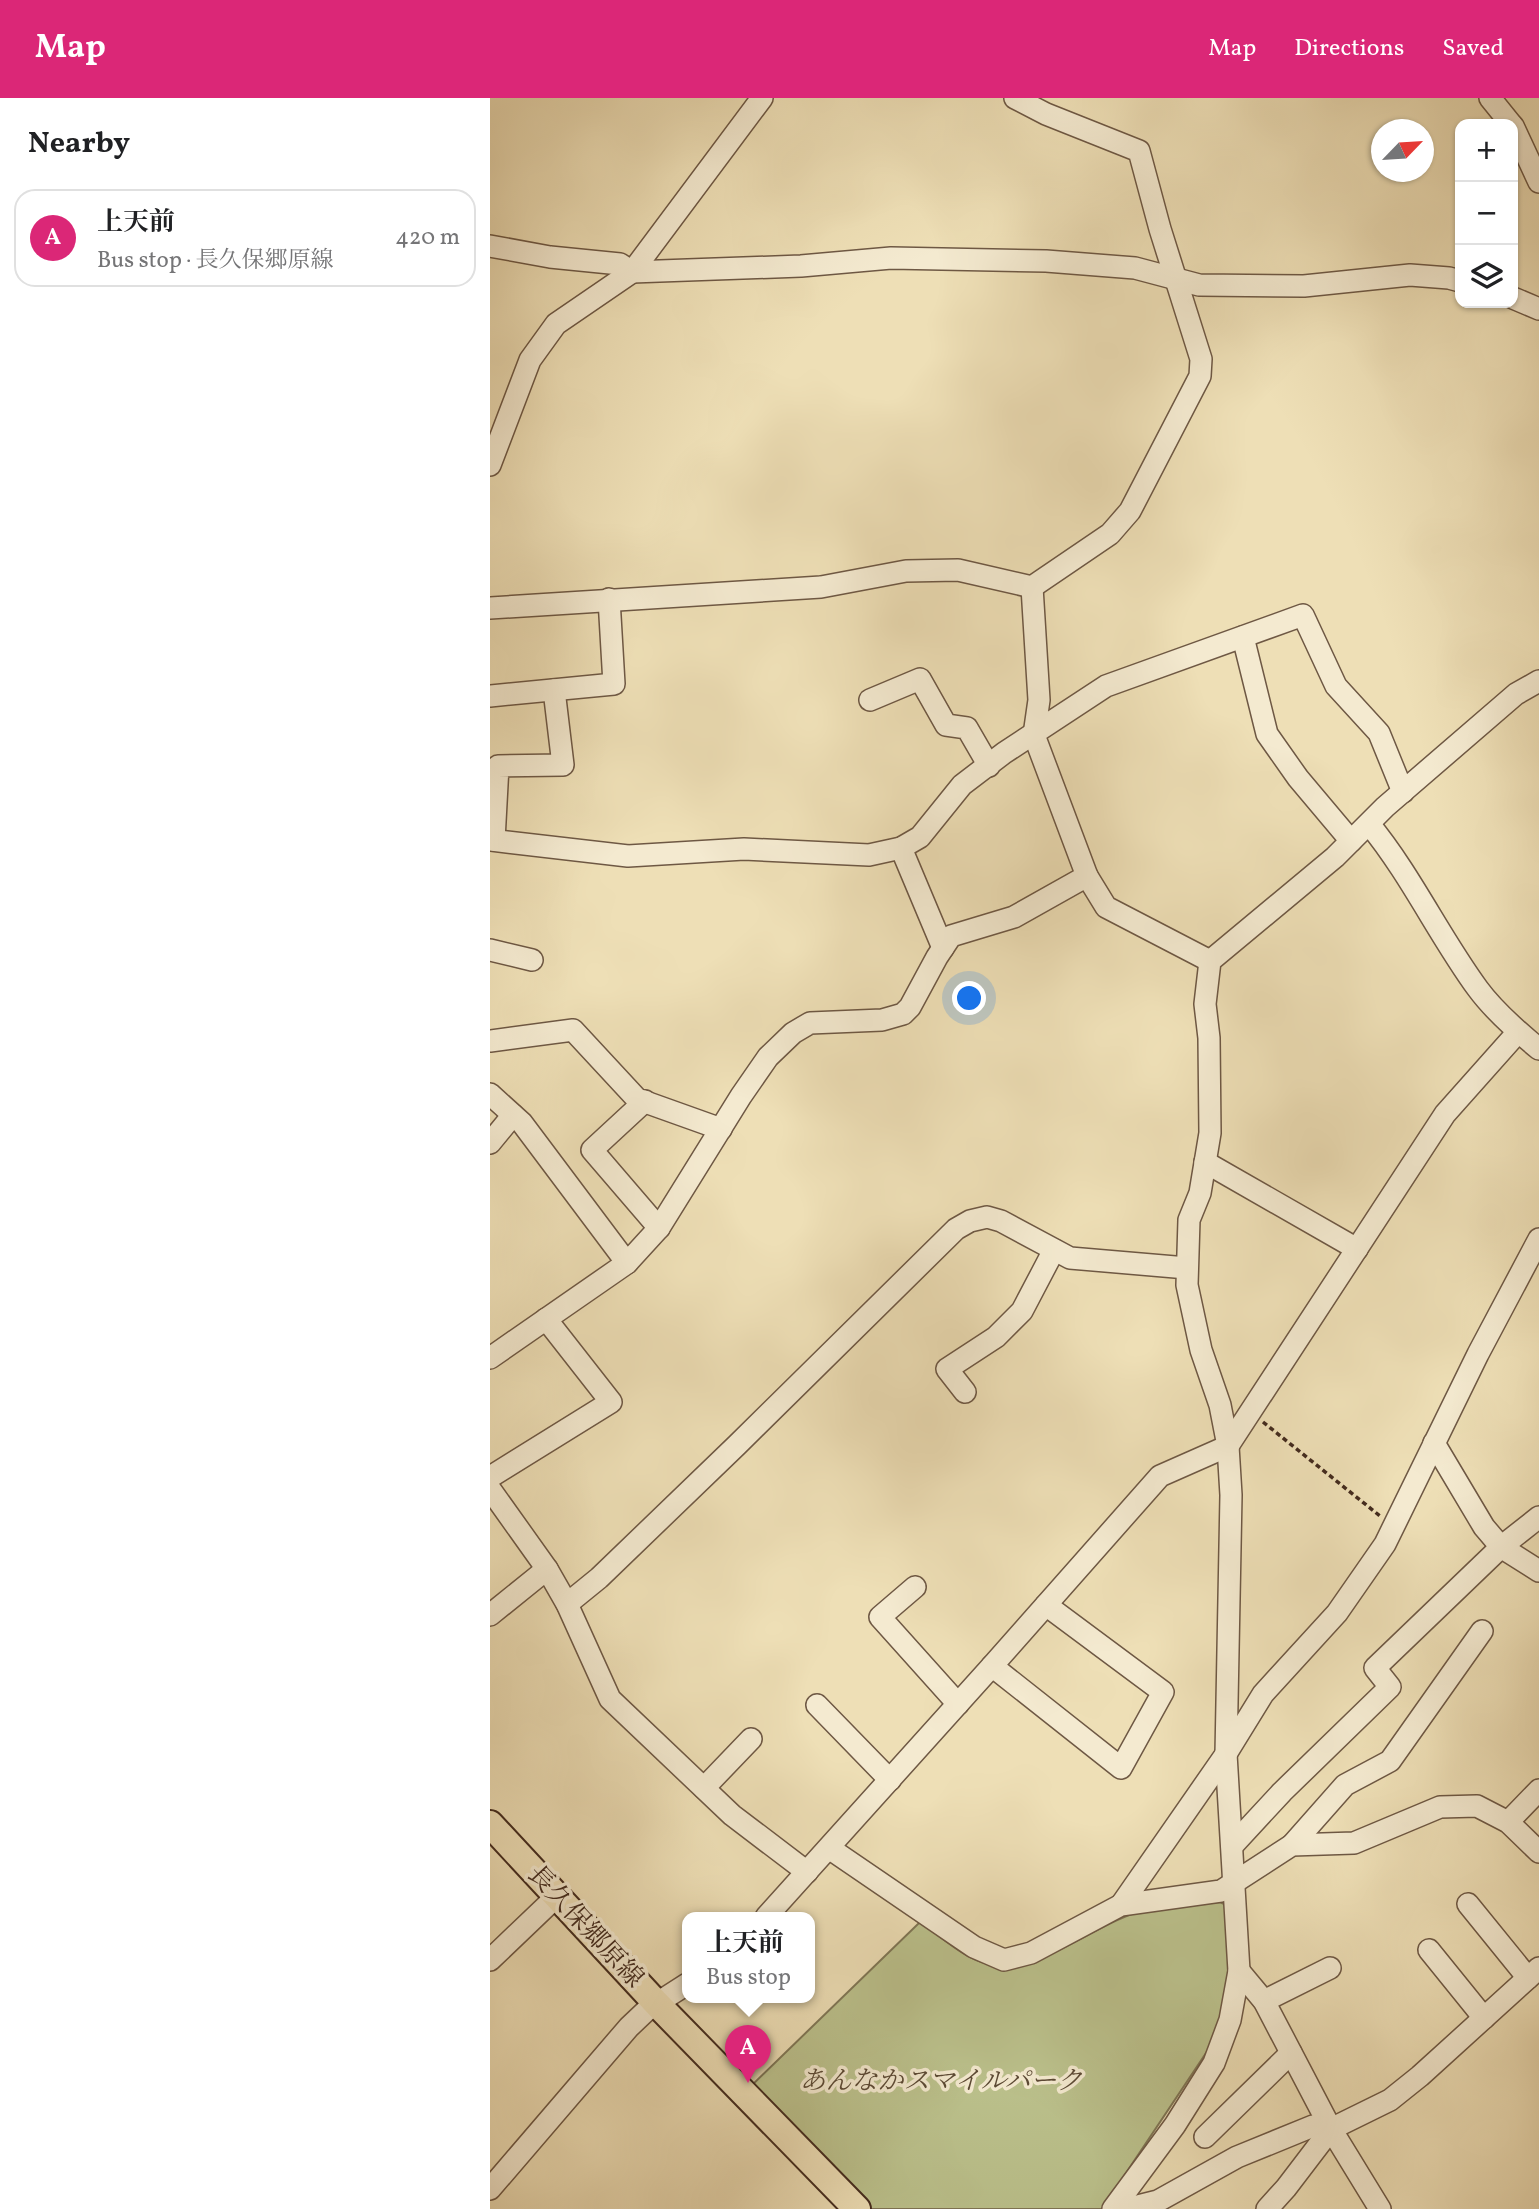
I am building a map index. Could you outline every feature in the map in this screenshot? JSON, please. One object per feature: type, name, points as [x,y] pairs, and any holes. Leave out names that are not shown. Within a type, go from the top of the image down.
[{"type":"main road","name":"長久保郷原線","points":[[490,1824],[657,2004],[857,2209]]},
{"type":"street","points":[[490,465],[494,440],[530,360],[556,324],[632,272],[762,98]]},
{"type":"street","points":[[490,608],[821,587],[906,571],[958,570],[1032,587],[1110,534],[1130,511],[1200,376],[1201,359],[1139,151],[1046,114],[1017,98]]},
{"type":"street","points":[[1490,98],[1507,119]]},
{"type":"street","points":[[1518,138],[1539,182]]},
{"type":"street","points":[[490,246],[550,257],[620,264],[632,272],[801,266],[891,258],[1046,261],[1135,268],[1199,285],[1245,287],[1304,286],[1410,275],[1455,280]]},
{"type":"street","points":[[1518,299],[1538,305]]},
{"type":"street","points":[[1032,587],[1039,700],[1034,735],[1087,876],[1106,906],[1210,961]]},
{"type":"street","points":[[490,696],[614,684],[609,599]]},
{"type":"street","points":[[554,690],[563,765],[498,766],[492,840],[628,856],[744,849],[869,855],[901,848],[920,837],[962,785],[1106,685],[1303,615],[1336,686],[1379,733],[1403,792]]},
{"type":"street","points":[[1243,637],[1266,734],[1298,778],[1351,841]]},
{"type":"street","points":[[870,700],[920,679],[946,725],[967,728],[989,766]]},
{"type":"street","points":[[1113,2209],[1175,2125],[1214,2063],[1230,2020],[1239,1971],[1236,1883],[1226,1754],[1231,1495],[1228,1446],[1220,1405],[1202,1350],[1187,1285],[1189,1220],[1200,1193],[1210,1133],[1209,1038],[1205,1004],[1210,961],[1351,841],[1516,694],[1539,681]]},
{"type":"street","points":[[1369,824],[1410,881],[1479,990],[1518,1032],[1539,1049]]},
{"type":"street","points":[[901,848],[943,948]]},
{"type":"street","points":[[490,1358],[627,1264],[659,1228],[768,1057],[793,1033],[810,1023],[882,1020],[903,1014],[910,1007],[951,936],[1014,917],[1087,876]]},
{"type":"street","points":[[490,950],[532,960]]},
{"type":"street","points":[[490,1041],[573,1030],[637,1099],[721,1129]]},
{"type":"street","points":[[771,1912],[1160,1476],[1228,1446],[1445,1114],[1518,1032]]},
{"type":"street","points":[[490,1094],[522,1123],[627,1264]]},
{"type":"street","points":[[645,1101],[592,1150],[659,1228]]},
{"type":"street","points":[[490,1143],[513,1115]]},
{"type":"street","points":[[1205,1162],[1357,1249]]},
{"type":"street","points":[[567,1604],[599,1578],[737,1445],[956,1229],[970,1221],[987,1217],[1001,1221],[1070,1258],[1187,1268]]},
{"type":"street","points":[[1121,1905],[1226,1754],[1263,1694],[1337,1613],[1384,1544],[1539,1239]]},
{"type":"street","points":[[965,1392],[947,1369],[996,1337],[1022,1311],[1054,1250]]},
{"type":"street","points":[[490,1476],[611,1402],[546,1319]]},
{"type":"street","points":[[1434,1443],[1484,1527],[1501,1547],[1539,1571]]},
{"type":"street","points":[[490,1489],[547,1569],[567,1604],[610,1699],[732,1815],[807,1872]]},
{"type":"street","points":[[1232,1846],[1282,1792],[1390,1687],[1375,1668],[1501,1547],[1539,1517]]},
{"type":"street","points":[[490,1615],[547,1569]]},
{"type":"street","points":[[915,1587],[880,1616],[958,1704]]},
{"type":"street","points":[[992,1666],[1121,1768],[1163,1692],[1046,1605]]},
{"type":"street","points":[[829,1848],[974,1947],[1004,1960],[1031,1953],[1121,1905],[1221,1891],[1292,1845],[1345,1785],[1390,1761],[1482,1631]]},
{"type":"street","points":[[817,1705],[890,1780]]},
{"type":"street","points":[[704,1788],[751,1739]]},
{"type":"street","points":[[1508,1822],[1539,1790]]},
{"type":"street","points":[[1292,1845],[1354,1843],[1440,1807],[1477,1806],[1508,1822],[1539,1852]]},
{"type":"street","points":[[490,1960],[557,1896]]},
{"type":"street","points":[[1267,2209],[1331,2129],[1390,2100],[1534,1973],[1468,1904]]},
{"type":"street","points":[[1429,1950],[1484,2018]]},
{"type":"street","points":[[1264,2001],[1330,1968]]},
{"type":"street","points":[[1239,1971],[1264,2001],[1331,2129],[1380,2209]]},
{"type":"street","points":[[490,2189],[629,2027],[682,1987]]},
{"type":"street","points":[[1205,2137],[1291,2053]]},
{"type":"street","points":[[1126,2209],[1158,2201],[1237,2157],[1313,2126],[1331,2129]]},
{"type":"path","points":[[1250,1412],[1393,1527]]},
{"type":"green space","name":"あんなかスマイルパーク","points":[[1220,1902],[1228,1906],[1230,1970],[1216,2038],[1102,2209],[865,2209],[749,2088],[920,1922],[971,1957],[989,1964],[1007,1965],[1043,1957],[1129,1915],[1151,1909]]},
{"type":"place","name":"上天前","points":[[748,2083]]}]
